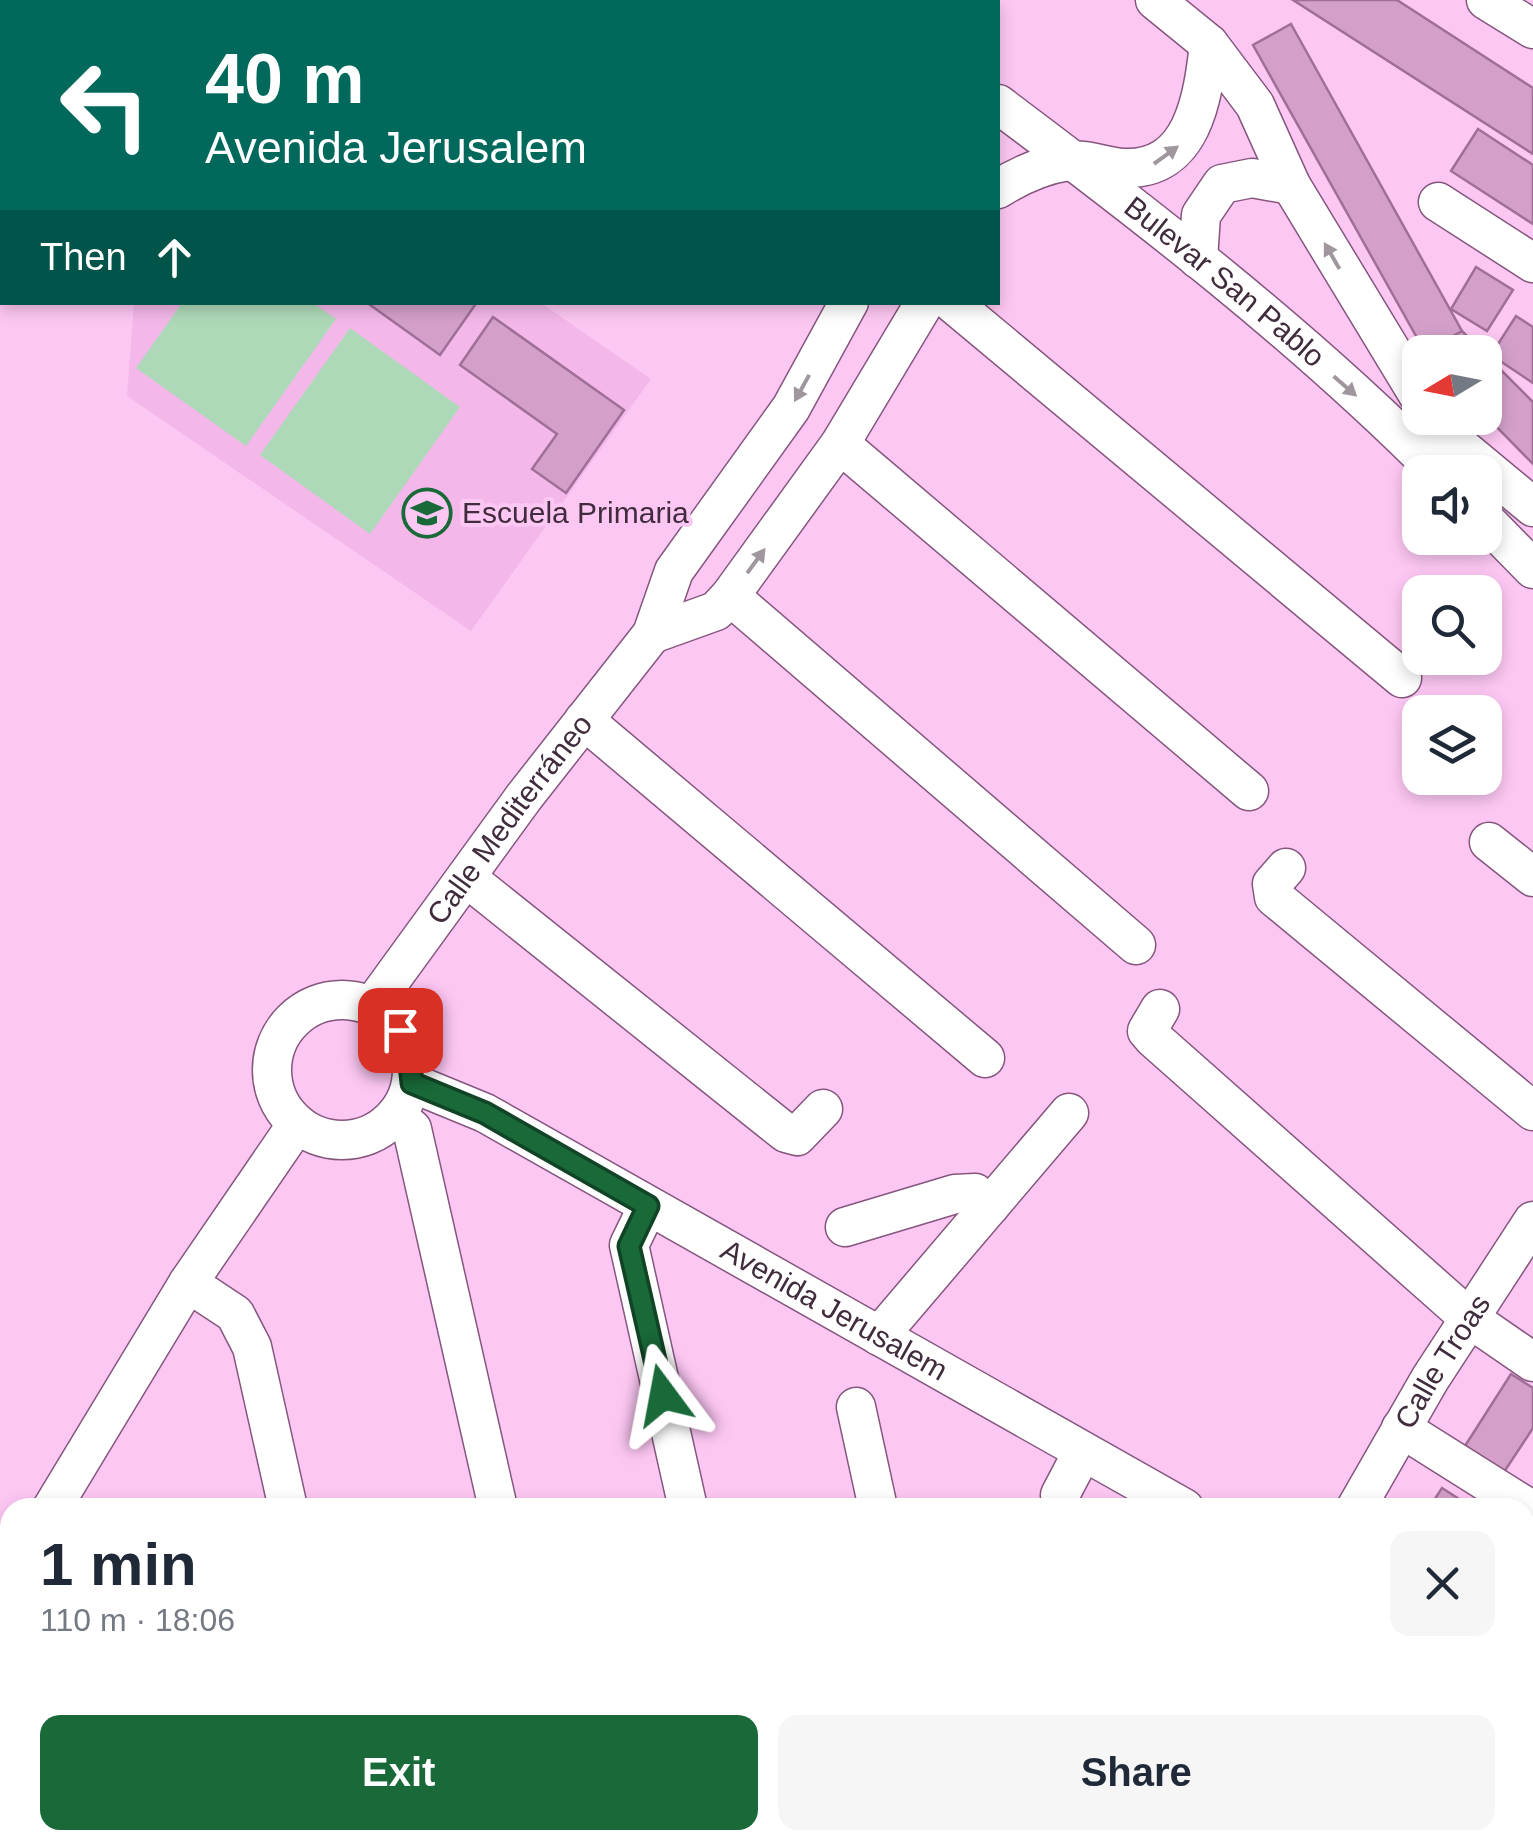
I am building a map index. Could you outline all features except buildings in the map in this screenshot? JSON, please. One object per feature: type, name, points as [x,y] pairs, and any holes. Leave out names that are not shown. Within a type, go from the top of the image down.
[{"type":"street","points":[[1155,0],[1209,44],[1254,105],[1291,185],[1402,368]]},
{"type":"street","points":[[1486,0],[1533,29]]},
{"type":"street","points":[[1000,188],[1027,171],[1072,160],[1124,168],[1155,164],[1183,142],[1202,107],[1209,44]]},
{"type":"street","name":"Bulevar San Pablo","points":[[1000,106],[1198,258],[1421,455]]},
{"type":"street","points":[[1198,258],[1201,215],[1222,184],[1252,178],[1291,185]]},
{"type":"street","points":[[1438,202],[1533,263]]},
{"type":"street","name":"Calle Mediterráneo","points":[[372,1006],[652,634],[674,571],[790,408],[847,305]]},
{"type":"street","points":[[652,634],[716,612],[730,596],[840,444],[923,305]]},
{"type":"street","points":[[956,305],[1402,678]]},
{"type":"street","points":[[1446,435],[1533,508]]},
{"type":"street","points":[[840,444],[1249,791]]},
{"type":"street","points":[[1502,537],[1533,568]]},
{"type":"street","points":[[730,596],[1136,945]]},
{"type":"street","points":[[584,720],[984,1058]]},
{"type":"street","points":[[1489,842],[1533,877]]},
{"type":"street","points":[[1286,868],[1272,884],[1274,898],[1533,1111]]},
{"type":"street","points":[[467,878],[786,1133],[797,1136],[806,1131],[822,1109]]},
{"type":"street","points":[[404,1099],[366,1136],[348,1140],[312,1134],[297,1124],[276,1094],[273,1057],[279,1040],[302,1012],[318,1003],[355,1000],[388,1016],[408,1046],[404,1099],[496,1498]]},
{"type":"street","points":[[1160,1009],[1148,1022],[1147,1031],[1153,1038],[1469,1318],[1533,1362]]},
{"type":"street","name":"Avenida Jerusalem","points":[[404,1099],[485,1113],[1165,1498]]},
{"type":"street","points":[[879,1336],[1069,1113]]},
{"type":"street","points":[[58,1498],[188,1283],[297,1124]]},
{"type":"street","points":[[845,1227],[955,1194],[975,1193],[990,1206]]},
{"type":"street","points":[[648,1206],[629,1246],[686,1498]]},
{"type":"street","name":"Calle Troas","points":[[1362,1498],[1469,1318],[1533,1221]]},
{"type":"street","points":[[188,1283],[234,1314],[252,1347],[286,1498]]},
{"type":"street","points":[[856,1408],[876,1498]]},
{"type":"street","points":[[1401,1428],[1514,1498]]},
{"type":"street","points":[[1060,1498],[1082,1453]]},
{"type":"shaded area","name":"Escuela Primaria","points":[[134,305],[544,305],[651,379],[471,631],[127,396]]},
{"type":"green space","points":[[181,305],[316,305],[336,319],[246,446],[136,368]]},
{"type":"green space","points":[[350,328],[460,407],[370,534],[260,455]]},
{"type":"place","name":"Escuela Primaria","points":[[427,513]]},
{"type":"route","points":[[400,1030],[408,1046],[412,1083],[485,1113],[648,1206],[629,1246],[663,1395]]}]
